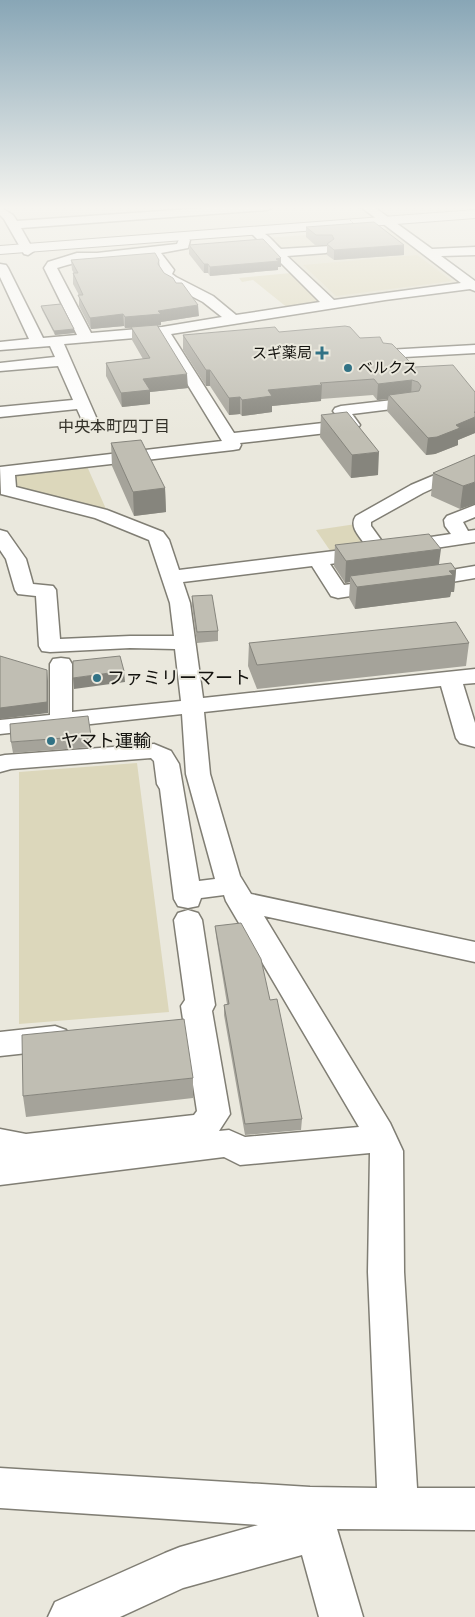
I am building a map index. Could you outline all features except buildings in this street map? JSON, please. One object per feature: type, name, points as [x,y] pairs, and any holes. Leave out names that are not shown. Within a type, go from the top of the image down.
[{"type":"street","points":[[9,282],[38,343]]},
{"type":"street","points":[[57,282],[86,338]]},
{"type":"street","points":[[176,282],[208,300],[233,320]]},
{"type":"street","points":[[308,282],[331,305]]},
{"type":"street","points":[[0,346],[162,331],[331,305],[474,286]]},
{"type":"street","points":[[162,331],[233,445],[6,470],[4,489],[101,514],[156,536],[160,540],[180,603],[193,707],[198,774],[227,876],[382,1139],[387,1151],[386,1272],[398,1507]]},
{"type":"street","points":[[55,341],[91,424]]},
{"type":"street","points":[[387,354],[475,349]]},
{"type":"street","points":[[0,367],[63,361]]},
{"type":"street","points":[[229,439],[352,425],[341,411],[410,403]]},
{"type":"street","points":[[0,412],[82,404]]},
{"type":"street","points":[[379,550],[362,526],[362,520],[417,489],[475,464]]},
{"type":"street","points":[[470,540],[454,526],[453,520],[475,510]]},
{"type":"street","points":[[0,536],[16,560],[25,590],[46,590],[50,646],[130,642],[185,643]]},
{"type":"street","points":[[173,576],[318,560],[379,550],[470,540]]},
{"type":"street","points":[[318,560],[338,592],[433,580],[475,572]]},
{"type":"street","points":[[61,664],[61,721]]},
{"type":"street","points":[[0,727],[475,676]]},
{"type":"street","points":[[450,678],[468,738],[475,740]]},
{"type":"street","points":[[0,765],[6,762],[154,751],[160,753],[167,762],[188,903],[200,1005],[196,1006],[185,1025],[214,1114],[203,1127],[26,1148],[2,1145],[0,1142]]},
{"type":"street","points":[[188,903],[214,888],[475,952]]},
{"type":"street","points":[[0,1044],[85,1035]]},
{"type":"street","points":[[0,1171],[229,1143],[240,1151],[382,1139]]},
{"type":"street","points":[[0,1488],[313,1519]]},
{"type":"street","points":[[70,1617],[180,1568],[313,1519],[398,1507],[475,1509]]},
{"type":"street","points":[[313,1519],[341,1617]]},
{"type":"shaded area","points":[[256,282],[301,282],[322,302],[289,309]]},
{"type":"shaded area","points":[[314,282],[459,282],[336,301],[332,300]]},
{"type":"shaded area","points":[[322,282],[441,282],[336,296]]},
{"type":"shaded area","points":[[86,464],[106,509],[15,486],[15,475]]},
{"type":"shaded area","points":[[356,524],[372,546],[331,552],[316,530]]},
{"type":"shaded area","points":[[137,763],[169,1012],[19,1024],[19,772]]},
{"type":"place","name":"スギ薬局","points":[[322,353]]},
{"type":"place","name":"ベルクス","points":[[348,368]]},
{"type":"place","name":"ファミリーマート","points":[[97,678]]},
{"type":"place","name":"ヤマト運輸","points":[[51,741]]},
{"type":"district","name":"中央本町四丁目","points":[[114,426]]}]
